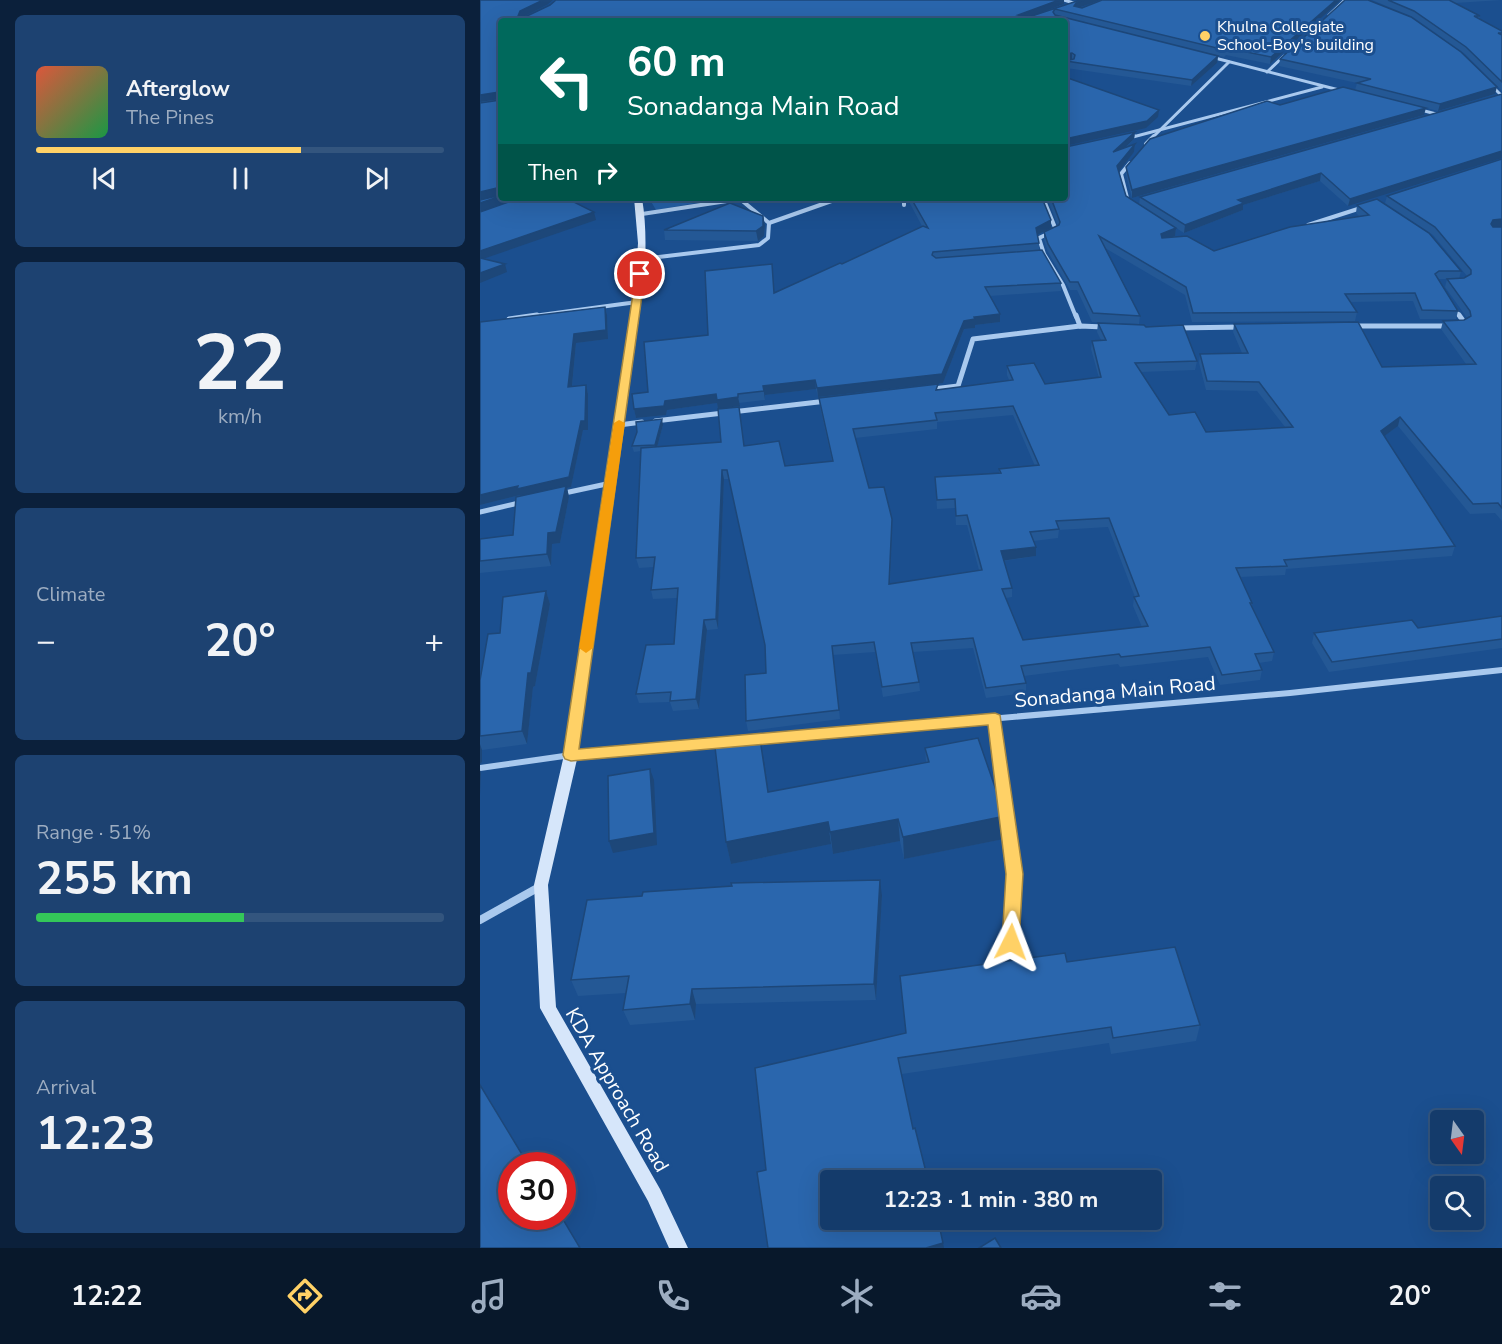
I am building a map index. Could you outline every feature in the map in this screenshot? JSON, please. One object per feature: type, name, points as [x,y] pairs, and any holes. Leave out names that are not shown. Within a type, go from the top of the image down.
[{"type":"street","points":[[1064,0],[1080,3]]},
{"type":"street","points":[[1329,15],[1345,0]]},
{"type":"street","points":[[1066,7],[1080,3]]},
{"type":"street","points":[[1075,12],[1085,9]]},
{"type":"street","points":[[1267,72],[1290,51]]},
{"type":"street","points":[[1206,56],[1349,92]]},
{"type":"street","points":[[1140,151],[1160,128],[1229,62]]},
{"type":"street","points":[[1485,80],[1502,96]]},
{"type":"street","points":[[1122,140],[1160,128],[1326,86]]},
{"type":"street","points":[[1491,99],[1502,96]]},
{"type":"street","points":[[1406,106],[1440,115]]},
{"type":"street","points":[[1429,118],[1450,112]]},
{"type":"street","points":[[1129,203],[1121,174],[1134,158]]},
{"type":"street","name":"KDA Approach Road","points":[[639,201],[642,214],[642,259],[637,302],[571,755],[541,885],[548,1008],[654,1195],[679,1248]]},
{"type":"street","points":[[642,214],[733,201]]},
{"type":"street","points":[[741,201],[769,223]]},
{"type":"street","points":[[769,223],[831,201]]},
{"type":"street","points":[[1044,201],[1056,230],[1039,238],[1044,254],[1063,285],[1080,326]]},
{"type":"street","points":[[1300,227],[1366,207]]},
{"type":"street","points":[[642,259],[759,245],[768,238],[769,223]]},
{"type":"street","points":[[501,320],[637,302]]},
{"type":"street","points":[[1344,326],[1461,324],[1464,322],[1451,304]]},
{"type":"street","points":[[923,390],[958,386],[974,339],[1080,326],[1115,327]]},
{"type":"street","points":[[1172,328],[1251,326]]},
{"type":"street","points":[[619,425],[830,401]]},
{"type":"street","points":[[556,495],[611,483]]},
{"type":"street","points":[[480,512],[534,500]]},
{"type":"street","name":"Sonadanga Main Road","points":[[480,768],[571,755],[1290,693],[1502,670]]},
{"type":"street","points":[[995,719],[1015,874],[1011,942]]},
{"type":"street","points":[[480,920],[541,885]]},
{"type":"shaded area","points":[[651,201],[708,201],[656,210]]},
{"type":"building","points":[[480,0],[543,0],[520,11],[518,16],[523,18],[498,18],[498,92],[480,95]]},
{"type":"building","points":[[556,0],[1059,0],[1018,15],[1029,17],[1080,0],[1084,0],[1074,6],[1082,8],[1102,0],[1336,0],[1271,57],[1227,48],[1225,50],[1055,9],[1053,12],[1055,15],[1067,18],[523,18]]},
{"type":"building","points":[[1345,0],[1368,0],[1411,17],[1461,52],[1497,87],[1440,104],[1357,83],[1371,79],[1280,59]]},
{"type":"building","points":[[1388,0],[1449,0],[1480,16],[1474,16],[1502,31],[1498,33],[1502,35],[1502,82],[1466,47],[1414,11]]},
{"type":"building","points":[[1068,18],[1218,56],[1192,80],[1068,61],[1074,59],[1075,55],[1068,54]]},
{"type":"building","points":[[1068,78],[1159,110],[1147,121],[1068,138]]},
{"type":"building","points":[[1343,87],[1426,108],[1132,190],[1126,167],[1150,139],[1267,101],[1280,105]]},
{"type":"building","points":[[1502,94],[1502,151],[1350,199],[1321,173],[1238,200],[1244,203],[1185,225],[1140,197],[1443,111]]},
{"type":"building","points":[[498,100],[498,188],[480,192],[480,103]]},
{"type":"building","points":[[1135,132],[1113,152],[1135,144],[1117,166],[1126,196],[1176,228],[1161,234],[1162,238],[1187,236],[1214,251],[1290,227],[1369,215],[1357,205],[1377,199],[1429,233],[1461,271],[1439,271],[1435,274],[1458,311],[1422,310],[1415,293],[1345,294],[1357,312],[1193,313],[1186,287],[1099,236],[1140,316],[1093,313],[1078,282],[1070,282],[1048,244],[1044,232],[1059,225],[1060,222],[1052,201],[1068,201],[1068,147]]},
{"type":"building","points":[[1502,159],[1502,219],[1493,220],[1491,224],[1493,227],[1502,227],[1502,508],[1498,503],[1473,504],[1400,417],[1381,431],[1455,546],[1284,560],[1287,566],[1236,568],[1274,652],[1255,654],[1262,670],[1222,675],[1210,647],[1121,657],[1119,654],[1021,666],[1026,683],[986,688],[973,638],[911,643],[919,682],[882,687],[874,642],[832,646],[839,710],[746,721],[745,675],[766,673],[765,645],[727,470],[722,470],[716,619],[704,620],[696,699],[670,701],[671,692],[636,694],[646,645],[674,644],[678,588],[651,590],[655,557],[636,558],[641,448],[721,442],[718,409],[739,407],[744,446],[779,441],[785,466],[833,461],[819,398],[938,384],[936,390],[1013,380],[1007,366],[1034,363],[1045,384],[1101,377],[1092,341],[1106,340],[1098,323],[1144,325],[1146,327],[1183,325],[1197,361],[1135,363],[1169,415],[1195,412],[1206,432],[1293,427],[1259,382],[1207,381],[1200,354],[1248,353],[1234,324],[1358,322],[1382,367],[1476,364],[1443,321],[1464,320],[1471,316],[1470,311],[1447,279],[1464,278],[1471,274],[1471,270],[1435,227],[1387,196]],"holes":[[[1013,406],[1039,465],[999,469],[1001,473],[935,477],[937,500],[955,499],[956,516],[967,515],[982,570],[889,584],[892,519],[884,487],[869,488],[853,429],[937,420],[935,413]],[[1109,518],[1139,596],[1134,597],[1148,626],[1023,640],[1002,589],[1012,588],[1001,551],[1036,547],[1030,532],[1059,529],[1056,521]]]},
{"type":"building","points":[[498,196],[480,203],[480,200]]},
{"type":"building","points":[[511,201],[572,201],[594,212],[480,251],[480,212]]},
{"type":"building","points":[[913,201],[1043,201],[1051,220],[1036,228],[1039,243],[933,252],[932,255],[936,258],[1042,250],[1061,283],[985,287],[1000,314],[974,317],[975,319],[964,321],[942,374],[817,388],[815,380],[763,386],[764,391],[738,394],[738,397],[717,400],[716,394],[665,401],[664,406],[634,409],[632,394],[648,392],[644,342],[708,335],[705,271],[772,264],[774,293],[923,226],[928,228]]},
{"type":"building","points":[[730,203],[763,216],[763,226],[756,231],[664,230]]},
{"type":"building","points":[[480,258],[505,264],[480,273]]},
{"type":"building","points":[[605,307],[606,330],[574,334],[568,387],[586,385],[585,421],[581,421],[569,477],[480,495],[480,322]]},
{"type":"building","points":[[662,419],[655,445],[632,446],[637,432],[636,422]]},
{"type":"building","points":[[566,486],[556,532],[548,533],[547,554],[480,561],[480,539],[513,535],[516,497]]},
{"type":"building","points":[[546,591],[531,673],[528,673],[522,731],[480,736],[480,680],[488,634],[500,633],[503,597]]},
{"type":"building","points":[[1502,616],[1502,639],[1332,662],[1314,633],[1412,620],[1418,628]]},
{"type":"building","points":[[978,738],[1005,816],[903,837],[898,819],[830,832],[828,822],[726,842],[715,747],[760,739],[768,792],[929,762],[925,748]]},
{"type":"building","points":[[650,769],[654,833],[609,841],[608,776]]},
{"type":"building","points":[[880,880],[874,984],[692,989],[690,1004],[623,1010],[629,976],[571,980],[587,900],[642,896],[643,892],[732,886],[731,883]]},
{"type":"building","points":[[1175,947],[1200,1025],[1113,1038],[1111,1027],[898,1058],[913,1129],[915,1128],[926,1170],[820,1170],[820,1230],[940,1230],[943,1243],[926,1248],[768,1248],[757,1172],[766,1170],[755,1068],[906,1033],[900,976],[1065,953],[1067,962]]},
{"type":"building","points":[[480,1085],[521,1152],[498,1152],[498,1230],[569,1230],[580,1248],[480,1248]]},
{"type":"building","points":[[995,1238],[1001,1248],[979,1248]]},
{"type":"slow traffic","points":[[586,648],[619,423]]},
{"type":"place","name":"Khulna Collegiate School-Boy's building","points":[[1205,36]]},
{"type":"route","points":[[640,274],[571,755],[995,719],[1015,874],[1011,942]]}]
